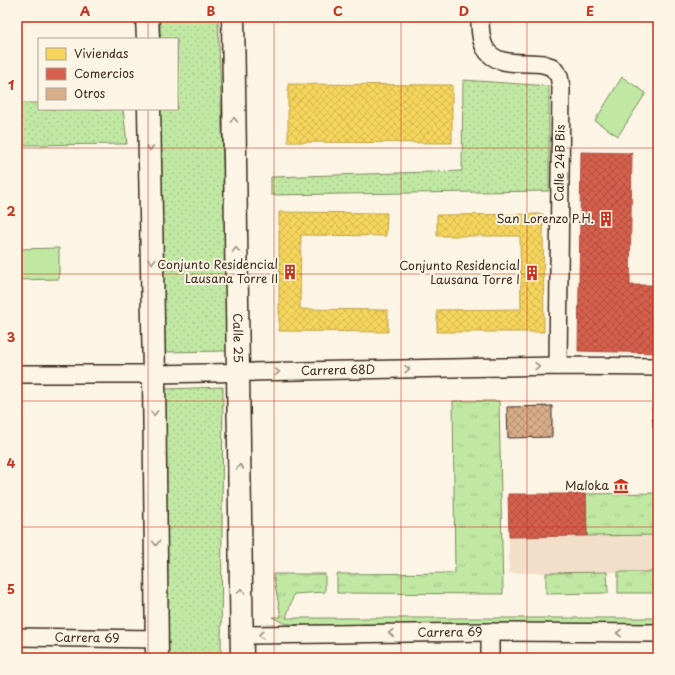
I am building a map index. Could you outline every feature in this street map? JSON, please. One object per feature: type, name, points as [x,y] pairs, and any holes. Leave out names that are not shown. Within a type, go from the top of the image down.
[{"type":"street","points":[[147,17],[148,38]]},
{"type":"street","name":"Calle 25","points":[[233,17],[242,658]]},
{"type":"street","name":"Calle 24B Bis","points":[[480,17],[480,32],[484,47],[491,56],[511,63],[543,64],[552,66],[559,76],[561,86],[558,366]]},
{"type":"street","points":[[149,110],[157,649]]},
{"type":"street","name":"Carrera 68D","points":[[17,374],[238,373],[558,366],[658,367]]},
{"type":"street","points":[[490,632],[490,658]]},
{"type":"street","name":"Carrera 69","points":[[241,635],[490,632],[658,633]]},
{"type":"street","name":"Carrera 69","points":[[17,637],[157,649]]},
{"type":"shaded area","points":[[658,535],[658,572],[509,573],[509,537]]},
{"type":"green space","points":[[160,17],[218,17],[230,351],[163,352],[160,110],[178,110],[178,38],[160,38]]},
{"type":"green space","points":[[622,77],[646,93],[618,136],[595,121]]},
{"type":"green space","points":[[463,80],[549,86],[549,191],[271,195],[271,177],[462,171]]},
{"type":"green space","points":[[17,103],[38,103],[38,110],[123,110],[127,144],[17,145]]},
{"type":"green space","points":[[59,248],[59,279],[17,280],[17,249]]},
{"type":"green space","points":[[223,387],[221,658],[166,658],[164,389]]},
{"type":"green space","points":[[453,401],[499,401],[503,594],[337,593],[337,574],[455,573]]},
{"type":"green space","points":[[658,493],[658,535],[587,536],[586,494]]},
{"type":"green space","points":[[607,572],[608,593],[546,594],[546,573]]},
{"type":"green space","points":[[618,572],[658,572],[658,593],[618,593]]},
{"type":"green space","points":[[273,574],[325,574],[325,592],[294,594],[286,618],[658,618],[658,625],[306,626],[283,623],[272,617],[281,617]]},
{"type":"building: Viviendas","points":[[288,84],[452,85],[452,143],[288,142]]},
{"type":"building: Viviendas","name":"Conjunto Residencial Lausana Torre II","points":[[279,212],[387,213],[386,236],[301,235],[300,309],[388,310],[388,332],[279,331]]},
{"type":"building: Viviendas","name":"Conjunto Residencial Lausana Torre I","points":[[543,214],[544,332],[437,332],[437,310],[521,309],[520,236],[437,236],[437,215]]},
{"type":"building: Comercios","name":"San Lorenzo P.H.","points":[[581,152],[632,153],[630,285],[658,285],[658,353],[578,351]]},
{"type":"building: Comercios","points":[[508,494],[586,494],[587,536],[509,537]]},
{"type":"building: Otros","points":[[552,406],[552,437],[508,438],[507,407]]},
{"type":"building: Otros","points":[[652,407],[658,407],[658,426],[653,427]]},
{"type":"place","name":"San Lorenzo P.H.","points":[[606,219]]},
{"type":"place","name":"Conjunto Residencial Lausana Torre II","points":[[290,272]]},
{"type":"place","name":"Conjunto Residencial Lausana Torre I","points":[[532,273]]},
{"type":"place","name":"Maloka","points":[[621,486]]}]
